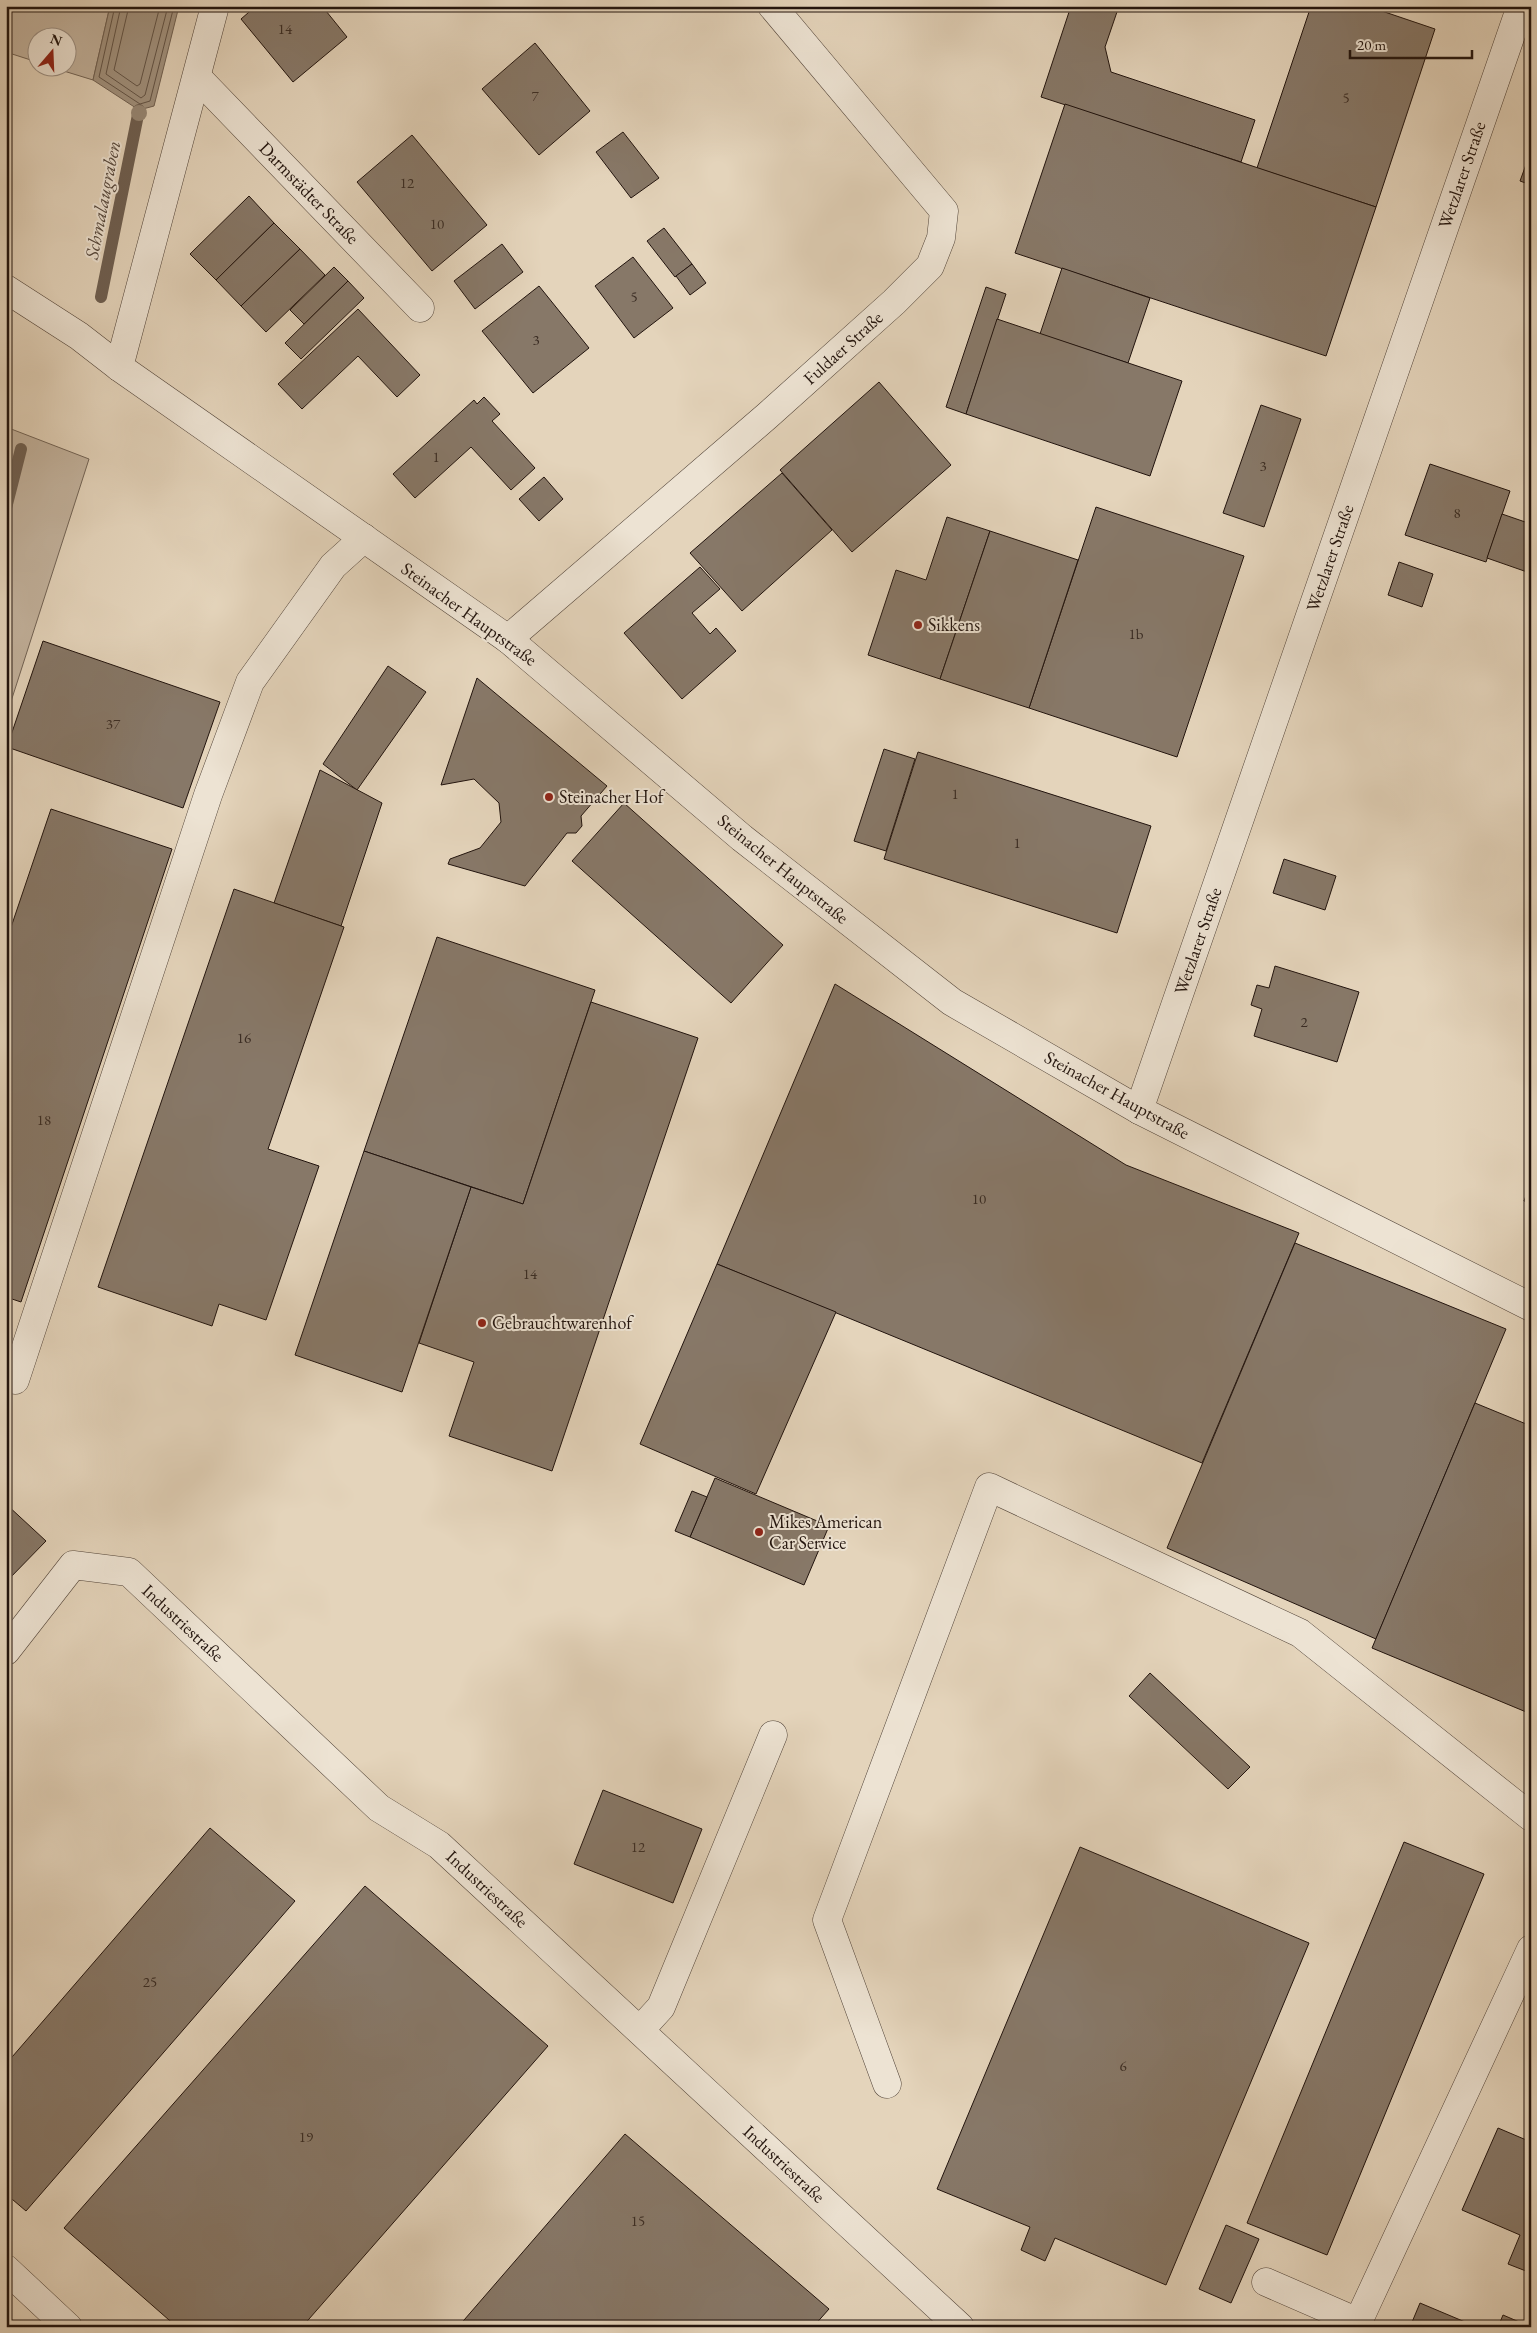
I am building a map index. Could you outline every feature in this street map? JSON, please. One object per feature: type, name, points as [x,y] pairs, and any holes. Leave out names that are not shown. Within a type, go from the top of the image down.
[{"type":"street","points":[[120,367],[215,6]]},
{"type":"street","name":"Fuldaer Straße","points":[[508,640],[774,410],[894,302],[930,266],[941,238],[944,210],[772,6]]},
{"type":"street","name":"Wetzlarer Straße","points":[[1139,1110],[1521,6]]},
{"type":"street","name":"Darmstädter Straße","points":[[197,77],[420,308]]},
{"type":"street","name":"Steinacher Hauptstraße","points":[[6,288],[90,345],[508,640],[742,838],[952,1002],[1139,1110],[1531,1307]]},
{"type":"street","points":[[14,1380],[208,795],[250,682],[333,566],[364,538]]},
{"type":"street","points":[[887,2084],[827,1920],[989,1487],[1300,1633],[1531,1817]]},
{"type":"street","name":"Industriestraße","points":[[6,1651],[73,1565],[129,1572],[379,1808],[439,1845],[960,2327]]},
{"type":"street","points":[[640,2030],[660,2006],[773,1735]]},
{"type":"street","points":[[1266,2282],[1357,2324],[1531,1949]]},
{"type":"street","points":[[6,2269],[68,2327]]},
{"type":"shaded area","points":[[6,6],[110,6],[93,80],[78,75],[78,28],[28,28],[28,59],[9,53],[6,62]]},
{"type":"shaded area","points":[[6,427],[89,459],[6,717]]},
{"type":"water","points":[[110,6],[179,6],[154,106],[139,110],[93,80]]},
{"type":"building","points":[[256,6],[322,6],[347,37],[293,82],[241,19]]},
{"type":"building","points":[[1071,6],[1119,6],[1105,47],[1111,72],[1255,120],[1241,162],[1041,97]]},
{"type":"building","points":[[1311,6],[1367,6],[1435,29],[1376,207],[1257,168]]},
{"type":"building","points":[[535,43],[590,111],[539,155],[482,89]]},
{"type":"building","points":[[1065,104],[1376,207],[1326,356],[1015,253]]},
{"type":"building","points":[[623,132],[659,178],[631,198],[596,152]]},
{"type":"building","points":[[412,135],[487,225],[432,271],[357,182]]},
{"type":"building","points":[[1531,151],[1531,185],[1520,181]]},
{"type":"building","points":[[249,196],[274,223],[216,280],[190,254]]},
{"type":"building","points":[[274,223],[300,249],[241,306],[216,280]]},
{"type":"building","points":[[664,228],[692,264],[675,277],[647,241]]},
{"type":"building","points":[[502,244],[523,272],[475,309],[454,281]]},
{"type":"building","points":[[300,249],[325,275],[266,332],[241,306]]},
{"type":"building","points":[[633,257],[673,308],[634,338],[595,286]]},
{"type":"building","points":[[692,264],[706,283],[690,295],[676,276]]},
{"type":"building","points":[[334,267],[348,281],[304,324],[290,310]]},
{"type":"building","points":[[1062,268],[1150,298],[1128,363],[1040,334]]},
{"type":"building","points":[[348,281],[364,298],[301,359],[285,343]]},
{"type":"building","points":[[539,286],[589,348],[533,393],[482,331]]},
{"type":"building","points":[[986,287],[1006,294],[966,414],[946,407]]},
{"type":"building","points":[[358,309],[420,375],[397,397],[358,356],[302,409],[278,384]]},
{"type":"building","points":[[997,319],[1182,381],[1150,476],[966,414]]},
{"type":"building","points":[[879,382],[951,465],[852,552],[780,470]]},
{"type":"building","points":[[484,397],[500,414],[492,421],[535,468],[511,490],[471,447],[415,498],[393,474],[474,400],[477,404]]},
{"type":"building","points":[[1261,405],[1301,419],[1264,527],[1223,513]]},
{"type":"building","points":[[1430,464],[1510,491],[1486,562],[1405,535]]},
{"type":"building","points":[[782,473],[832,530],[742,611],[690,553]]},
{"type":"building","points":[[544,477],[563,499],[539,521],[519,499]]},
{"type":"building","points":[[1096,507],[1244,556],[1177,757],[1029,708]]},
{"type":"building","points":[[1502,514],[1531,524],[1530,573],[1487,558]]},
{"type":"building","points":[[947,517],[990,531],[940,679],[868,655],[896,570],[926,580]]},
{"type":"building","points":[[990,531],[1078,560],[1029,708],[940,679]]},
{"type":"building","points":[[1399,562],[1433,574],[1422,607],[1388,595]]},
{"type":"building","points":[[700,567],[720,589],[692,613],[710,634],[716,628],[736,651],[682,699],[624,633]]},
{"type":"building","points":[[43,641],[220,702],[183,808],[7,747]]},
{"type":"building","points":[[388,666],[426,692],[357,790],[323,764]]},
{"type":"building","points":[[477,678],[607,786],[581,816],[582,826],[576,833],[567,833],[525,886],[448,864],[450,859],[480,848],[501,822],[499,803],[474,779],[441,785]]},
{"type":"building","points":[[884,749],[915,759],[886,851],[854,841]]},
{"type":"building","points":[[918,752],[1151,826],[1117,933],[884,859]]},
{"type":"building","points":[[320,770],[382,803],[341,926],[274,903]]},
{"type":"building","points":[[624,803],[783,945],[731,1003],[572,861]]},
{"type":"building","points":[[51,809],[172,849],[21,1302],[6,1297],[6,942]]},
{"type":"building","points":[[1284,859],[1336,876],[1325,910],[1273,893]]},
{"type":"building","points":[[234,889],[344,927],[268,1149],[319,1166],[266,1320],[219,1304],[212,1326],[98,1287]]},
{"type":"building","points":[[437,937],[595,990],[523,1204],[364,1151]]},
{"type":"building","points":[[1275,966],[1359,992],[1337,1062],[1254,1036],[1262,1009],[1251,1005],[1257,985],[1269,988]]},
{"type":"building","points":[[835,984],[1126,1165],[1299,1233],[1202,1463],[717,1264]]},
{"type":"building","points":[[591,1002],[698,1038],[552,1471],[449,1436],[474,1362],[419,1343],[471,1187],[523,1204]]},
{"type":"building","points":[[364,1151],[471,1187],[402,1392],[295,1355]]},
{"type":"building","points":[[1531,1182],[1531,1203],[1524,1201]]},
{"type":"building","points":[[1295,1243],[1506,1329],[1376,1639],[1167,1548]]},
{"type":"building","points":[[717,1264],[836,1312],[756,1494],[640,1444]]},
{"type":"building","points":[[1475,1403],[1531,1426],[1531,1714],[1372,1648]]},
{"type":"building","name":"Mikes American Car Service","points":[[715,1478],[829,1526],[804,1585],[690,1537]]},
{"type":"building","points":[[692,1491],[707,1497],[690,1537],[675,1531]]},
{"type":"building","points":[[6,1504],[46,1541],[6,1582]]},
{"type":"building","points":[[1150,1673],[1250,1767],[1228,1789],[1129,1696]]},
{"type":"building","points":[[603,1790],[702,1829],[673,1903],[574,1864]]},
{"type":"building","points":[[210,1828],[295,1901],[26,2211],[6,2194],[6,2064]]},
{"type":"building","points":[[1404,1842],[1484,1874],[1327,2255],[1247,2223]]},
{"type":"building","points":[[1080,1847],[1309,1943],[1166,2285],[1055,2238],[1045,2261],[1021,2250],[1030,2227],[937,2189]]},
{"type":"building","points":[[365,1886],[548,2046],[302,2327],[177,2327],[64,2228]]},
{"type":"building","points":[[1498,2128],[1531,2142],[1531,2273],[1508,2264],[1520,2235],[1462,2210]]},
{"type":"building","points":[[625,2134],[829,2309],[813,2327],[458,2327]]},
{"type":"building","points":[[1226,2225],[1259,2239],[1231,2303],[1199,2289]]},
{"type":"building","points":[[1420,2303],[1477,2327],[1410,2327]]},
{"type":"building","points":[[1503,2315],[1531,2327],[1498,2327]]},
{"type":"waterway","name":"Schmalaugraben","points":[[101,297],[139,110]]},
{"type":"waterway","name":"Schmalaugraben","points":[[6,508],[21,449]]},
{"type":"place","name":"Sikkens","points":[[918,625]]},
{"type":"place","name":"Steinacher Hof","points":[[549,797]]},
{"type":"place","name":"Gebrauchtwarenhof","points":[[482,1323]]},
{"type":"place","name":"Mikes American Car Service","points":[[759,1532]]}]
